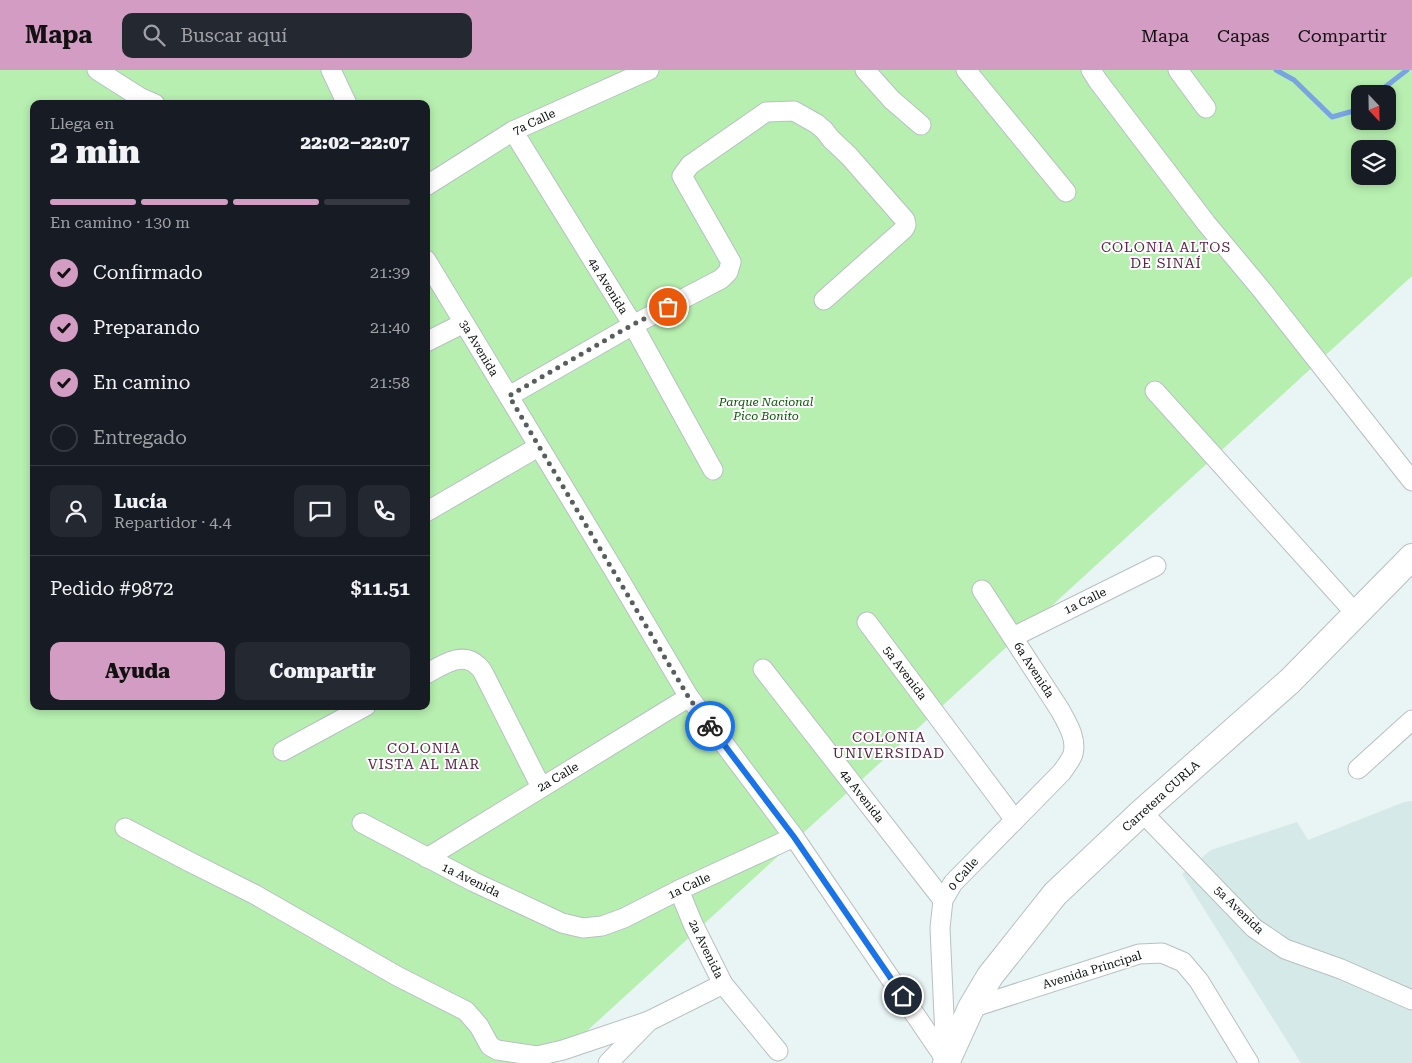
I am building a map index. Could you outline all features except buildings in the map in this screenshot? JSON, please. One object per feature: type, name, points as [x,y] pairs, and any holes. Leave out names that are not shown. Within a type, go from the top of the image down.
[{"type":"main road","name":"Carretera CURLA","points":[[946,1061],[971,1008],[990,976],[1055,894],[1142,812],[1290,681],[1412,557]]},
{"type":"street","points":[[97,70],[146,100]]},
{"type":"street","points":[[331,70],[345,100]]},
{"type":"street","name":"7a Calle","points":[[430,183],[513,131],[649,70]]},
{"type":"street","points":[[864,70],[892,100],[921,125]]},
{"type":"street","points":[[966,70],[1066,192]]},
{"type":"street","points":[[1091,70],[1098,82],[1206,223],[1412,481]]},
{"type":"street","points":[[1178,70],[1206,108]]},
{"type":"street","points":[[509,396],[632,325],[721,279],[728,272],[731,262],[682,176],[690,165],[766,112],[794,111],[817,124],[849,156],[905,220],[906,225],[904,229],[824,300]]},
{"type":"street","name":"4a Avenida","points":[[513,131],[632,325],[713,470]]},
{"type":"street","name":"3a Avenida","points":[[430,267],[689,698],[794,837],[946,1061]]},
{"type":"street","points":[[430,340],[464,323]]},
{"type":"street","points":[[1155,391],[1356,614]]},
{"type":"street","points":[[430,510],[538,447]]},
{"type":"street","name":"1a Calle","points":[[1013,637],[1156,566]]},
{"type":"street","name":"6a Avenida","points":[[982,590],[1060,710],[1070,729],[1074,742],[1073,755]]},
{"type":"street","name":"5a Avenida","points":[[867,622],[1015,820]]},
{"type":"street","points":[[430,672],[453,660],[469,660],[478,665],[486,676],[541,787]]},
{"type":"street","name":"4a Avenida","points":[[763,668],[943,900]]},
{"type":"street","name":"2a Calle","points":[[428,858],[689,698]]},
{"type":"street","points":[[283,751],[359,710]]},
{"type":"street","points":[[1358,769],[1412,720]]},
{"type":"street","name":"0 Calle","points":[[946,1061],[940,928],[943,900],[953,883],[1062,772],[1073,755]]},
{"type":"street","name":"5a Avenida","points":[[1142,812],[1254,928],[1285,949],[1341,969],[1412,1000]]},
{"type":"street","name":"1a Avenida","points":[[362,824],[474,882],[562,922],[583,928]]},
{"type":"street","points":[[126,828],[254,894],[397,976],[466,1011],[479,1026],[490,1046],[497,1050],[537,1056],[563,1050],[649,1020],[723,984]]},
{"type":"street","name":"1a Calle","points":[[583,928],[602,926],[624,918],[679,890],[794,837]]},
{"type":"street","name":"2a Avenida","points":[[679,890],[697,933],[723,984],[778,1051]]},
{"type":"street","name":"Avenida Principal","points":[[971,1008],[1139,954],[1162,953],[1183,962],[1199,981],[1249,1063]]},
{"type":"street","points":[[608,1063],[649,1020]]},
{"type":"shaded area","points":[[1412,801],[1412,1063],[1301,1063],[1182,874],[1211,850],[1297,822],[1308,840],[1404,802]]},
{"type":"green space","name":"Parque Nacional Pico Bonito","points":[[0,70],[1412,70],[1412,276],[552,1063],[0,1063]]},
{"type":"waterway","points":[[1276,70],[1294,80],[1332,117],[1351,112]]},
{"type":"waterway","points":[[1388,85],[1407,70]]},
{"type":"way so far","points":[[668,307],[632,325],[509,396],[689,698],[710,726]]},
{"type":"district","name":"COLONIA ALTOS DE SINAÍ","points":[[1166,256]]},
{"type":"district","name":"COLONIA UNIVERSIDAD","points":[[889,746]]},
{"type":"district","name":"COLONIA VISTA AL MAR","points":[[424,756]]},
{"type":"route","points":[[710,726],[794,837],[903,996]]}]
